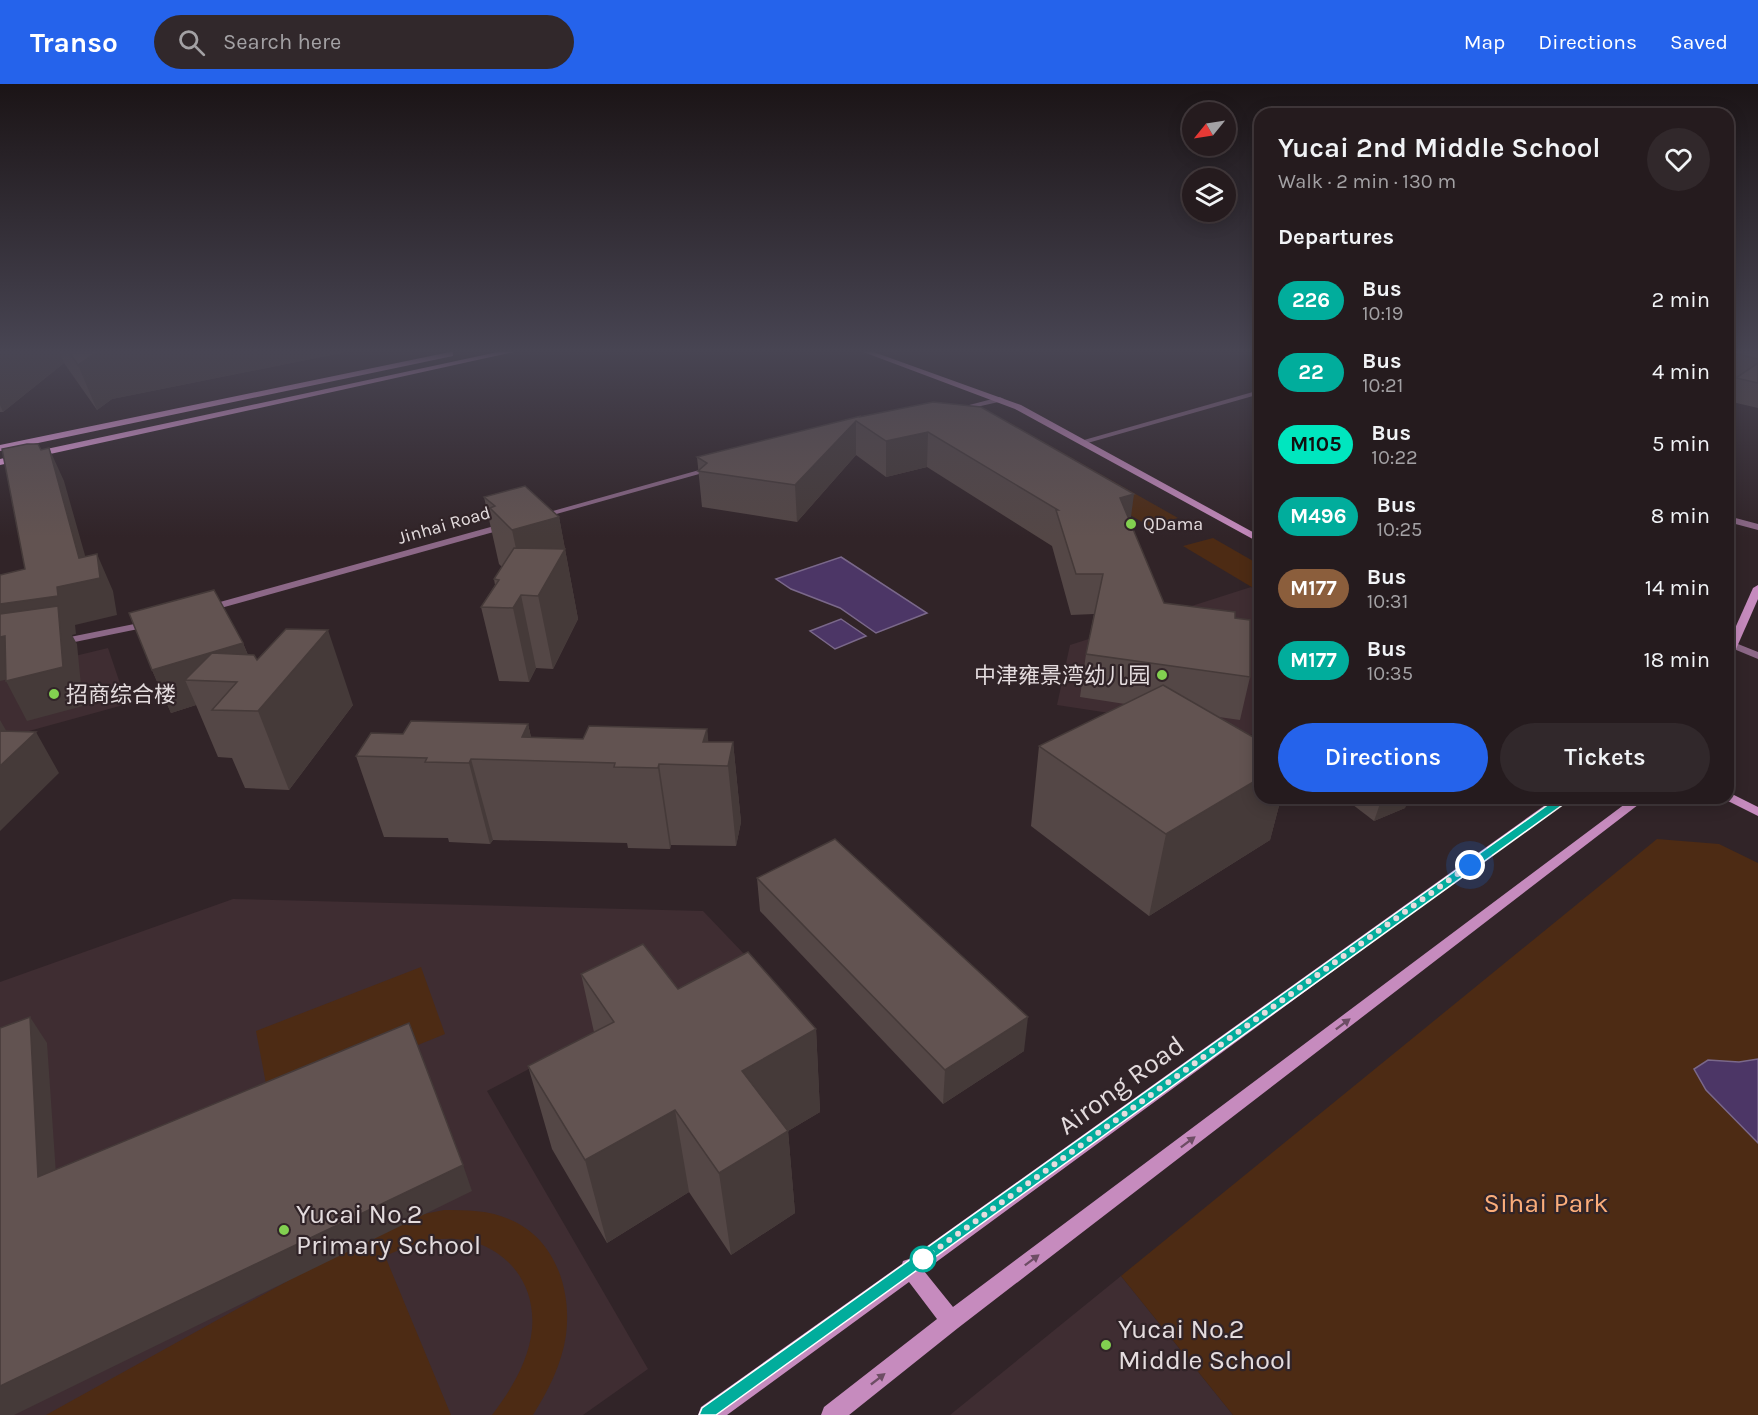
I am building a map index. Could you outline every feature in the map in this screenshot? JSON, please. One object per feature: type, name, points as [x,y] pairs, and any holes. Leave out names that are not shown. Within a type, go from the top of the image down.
[{"type":"main road","points":[[0,448],[172,412]]},
{"type":"main road","points":[[0,462],[231,412]]},
{"type":"street","points":[[1025,412],[1254,537]]},
{"type":"street","points":[[1081,442],[1188,412]]},
{"type":"street","name":"Jinhai Road","points":[[526,520],[721,467]]},
{"type":"street","points":[[1734,521],[1758,527]]},
{"type":"street","name":"Jinhai Road","points":[[196,612],[514,523]]},
{"type":"street","points":[[1250,535],[1254,534]]},
{"type":"street","points":[[1734,643],[1758,588]]},
{"type":"street","points":[[52,644],[163,620]]},
{"type":"street","points":[[1734,645],[1758,656]]},
{"type":"street","points":[[1734,799],[1758,812]]},
{"type":"street","name":"Airong Road","points":[[709,1415],[1555,804]]},
{"type":"street","points":[[832,1415],[951,1321],[1633,804]]},
{"type":"street","points":[[910,1268],[951,1321]]},
{"type":"shaded area","points":[[841,557],[927,613],[876,633],[840,608],[791,589],[776,579]]},
{"type":"shaded area","name":"中津雍景湾幼儿园","points":[[1251,587],[1254,589],[1254,735],[1057,705],[1070,645]]},
{"type":"shaded area","points":[[841,619],[866,636],[835,649],[810,631]]},
{"type":"shaded area","points":[[108,648],[127,704],[0,739],[0,664],[79,655]]},
{"type":"shaded area","name":"Yucai No.2 Primary School","points":[[233,899],[703,911],[745,955],[487,1091],[648,1369],[583,1415],[0,1415],[0,982]]},
{"type":"shaded area","points":[[1758,1059],[1758,1143],[1706,1090],[1694,1069],[1708,1060],[1739,1062]]},
{"type":"shaded area","name":"Yucai No.2 Middle School","points":[[1121,1276],[1233,1415],[950,1415]]},
{"type":"green space","points":[[983,417],[1005,420],[1178,518],[1149,526],[967,420]]},
{"type":"green space","points":[[1213,538],[1254,562],[1254,588],[1183,546]]},
{"type":"green space","name":"Sihai Park","points":[[1657,839],[1719,844],[1758,863],[1758,1415],[1233,1415],[1121,1276]]},
{"type":"green space","points":[[421,967],[445,1034],[270,1105],[256,1031]]},
{"type":"green space","points":[[444,1210],[486,1212],[511,1220],[539,1240],[557,1268],[566,1301],[566,1335],[554,1377],[533,1415],[492,1415],[506,1396],[527,1352],[532,1329],[527,1289],[518,1273],[505,1259],[473,1242],[454,1239],[420,1243],[385,1256],[451,1415],[46,1415],[385,1227],[414,1216]]},
{"type":"building","points":[[883,412],[990,412],[1134,494],[1120,498],[1164,603],[1235,612],[1235,618],[1250,620],[1250,677],[1086,654],[1103,574],[1076,574],[1056,510],[1058,510],[928,432],[886,441],[856,421],[795,485],[698,471],[707,463],[697,457],[861,416],[859,417]]},
{"type":"building","points":[[38,444],[41,450],[49,448],[79,558],[97,554],[100,578],[57,587],[58,596],[0,604],[0,575],[25,569],[2,449]]},
{"type":"building","points":[[525,486],[559,517],[512,530],[490,508],[495,506],[484,497]]},
{"type":"building","points":[[514,548],[565,549],[538,596],[521,595],[513,608],[481,607],[499,580],[494,579]]},
{"type":"building","points":[[214,590],[243,643],[152,670],[129,613]]},
{"type":"building","points":[[58,606],[63,667],[6,681],[5,636],[0,637],[0,614]]},
{"type":"building","points":[[286,629],[328,630],[258,711],[212,710],[237,682],[185,680],[212,653],[254,655],[257,660]]},
{"type":"building","points":[[1163,685],[1254,738],[1254,782],[1166,834],[1039,746]]},
{"type":"building","points":[[411,721],[528,724],[522,737],[583,739],[589,726],[707,729],[703,742],[733,742],[728,766],[659,764],[658,768],[614,767],[615,763],[471,759],[469,763],[425,762],[427,758],[356,756],[371,733],[403,734]]},
{"type":"building","points":[[0,731],[36,732],[0,766]]},
{"type":"building","points":[[835,839],[1028,1017],[945,1070],[757,878]]},
{"type":"building","points":[[643,944],[678,989],[748,952],[816,1029],[742,1071],[788,1131],[719,1173],[675,1110],[585,1160],[528,1066],[614,1022],[581,974]]},
{"type":"building","points":[[30,1017],[38,1177],[409,1023],[463,1165],[0,1386],[0,1028]]},
{"type":"bus line","name":"226","points":[[709,1415],[1555,804]]},
{"type":"place","name":"QDama","points":[[1131,524]]},
{"type":"place","name":"中津雍景湾幼儿园","points":[[1162,675]]},
{"type":"place","name":"招商综合楼","points":[[54,694]]},
{"type":"place","name":"Yucai No.2 Primary School","points":[[284,1230]]},
{"type":"place","name":"Yucai No.2 Middle School","points":[[1106,1345]]},
{"type":"route","points":[[923,1259],[1470,865]]}]
